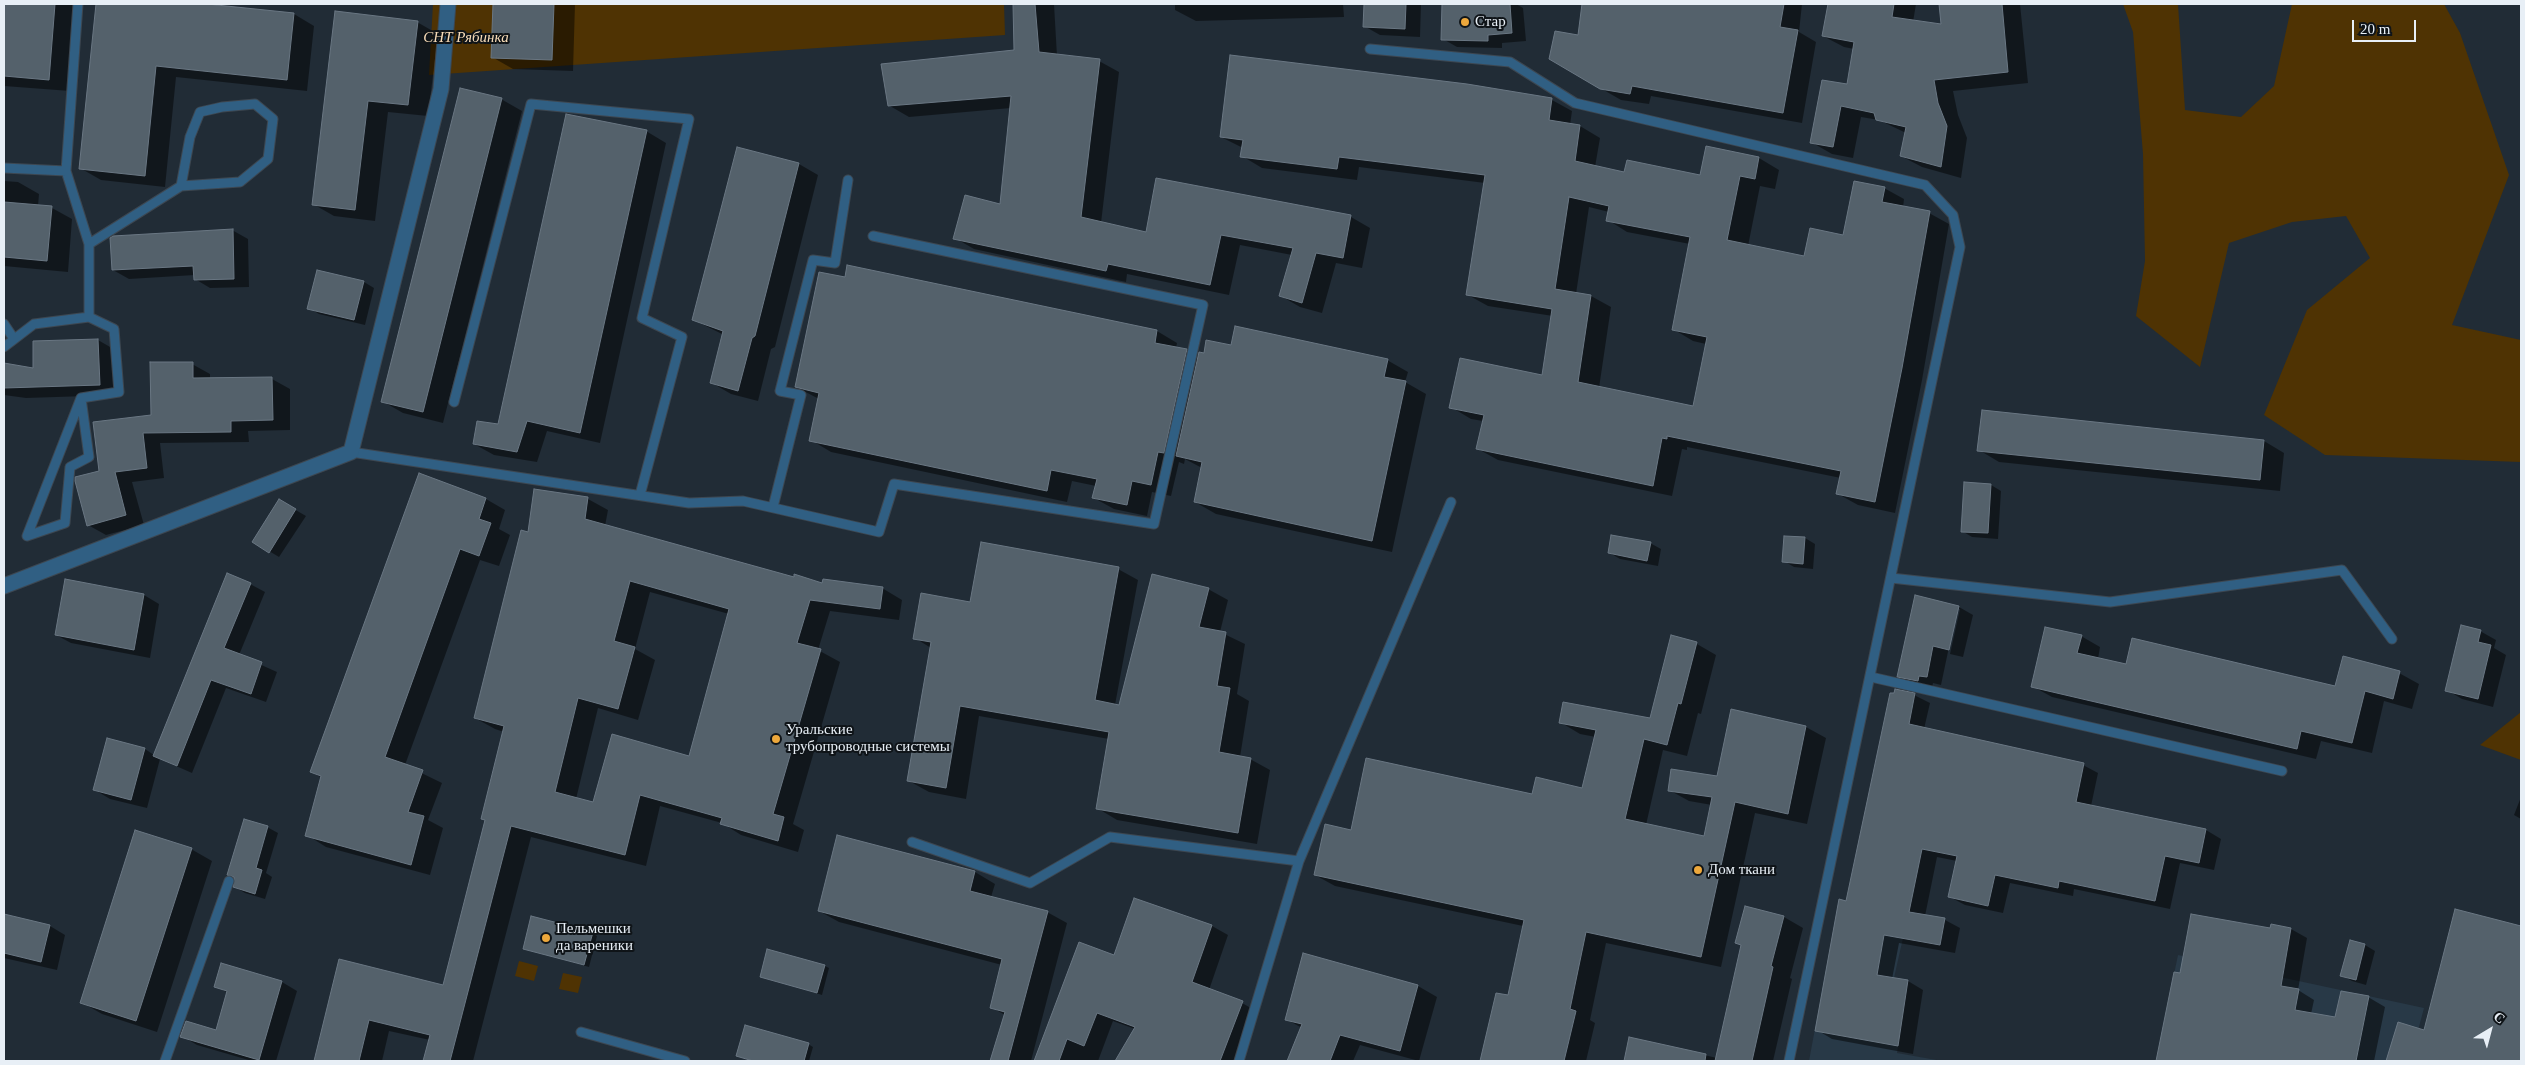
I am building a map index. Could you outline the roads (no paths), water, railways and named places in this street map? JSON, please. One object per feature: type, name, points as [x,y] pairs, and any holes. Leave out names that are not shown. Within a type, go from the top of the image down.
[{"type":"street","points":[[4,586],[351,452],[441,90],[448,4]]},
{"type":"lane","points":[[78,4],[66,171],[90,244],[89,317]]},
{"type":"lane","points":[[1370,49],[1510,62],[1575,103],[1925,185],[1952,215],[1960,247],[1790,1061]]},
{"type":"lane","points":[[90,244],[181,186],[240,182],[268,159],[273,119],[255,104],[222,107],[200,112],[190,137],[181,186]]},
{"type":"lane","points":[[454,402],[531,104],[689,119],[642,318],[682,337],[640,495]]},
{"type":"lane","points":[[4,168],[66,171]]},
{"type":"lane","points":[[773,508],[801,395],[780,391],[813,260],[835,263],[848,180]]},
{"type":"lane","points":[[351,452],[689,503],[743,501],[879,532],[894,484],[1154,524],[1203,305],[873,236]]},
{"type":"lane","points":[[4,347],[34,324],[89,317],[114,329],[119,392],[80,398]]},
{"type":"lane","points":[[4,324],[14,339]]},
{"type":"lane","points":[[80,398],[89,457],[70,467],[65,523],[28,536],[80,398]]},
{"type":"lane","points":[[1239,1061],[1300,861],[1451,502]]},
{"type":"lane","points":[[1891,578],[2110,602],[2342,570],[2392,639]]},
{"type":"lane","points":[[1871,676],[2282,771]]},
{"type":"lane","points":[[912,842],[1030,883],[1110,837],[1300,861]]},
{"type":"lane","points":[[165,1061],[229,881]]},
{"type":"lane","points":[[580,1032],[680,1061]]},
{"type":"place","name":"Стар","points":[[1465,22]]},
{"type":"place","name":"Уральские трубопроводные системы","points":[[776,739]]},
{"type":"place","name":"Дом ткани","points":[[1698,870]]},
{"type":"place","name":"Пельмешки да вареники","points":[[546,938]]},
{"type":"park label","name":"СНТ Рябинка","points":[[466,38]]}]
